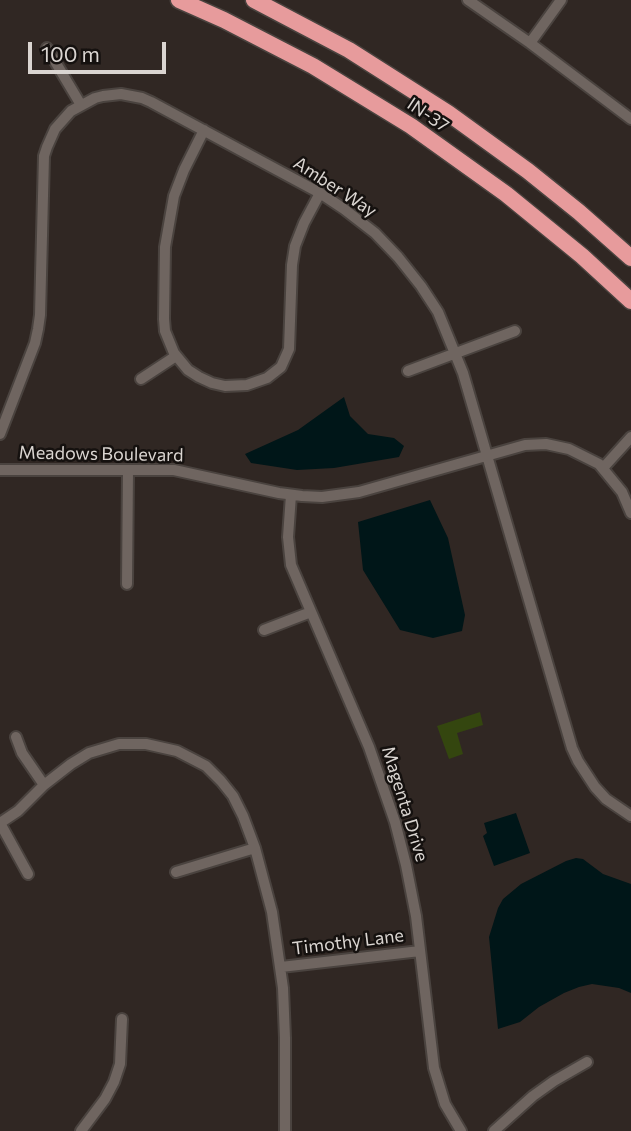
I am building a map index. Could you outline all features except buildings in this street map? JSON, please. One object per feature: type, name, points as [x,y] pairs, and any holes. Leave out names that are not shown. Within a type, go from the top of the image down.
[{"type":"highway","name":"IN-37","points":[[179,0],[225,20],[313,66],[411,126],[534,216],[631,301]]},
{"type":"highway","name":"IN-37","points":[[254,0],[349,50],[448,113],[528,171],[631,258]]},
{"type":"street","points":[[468,0],[631,119]]},
{"type":"street","points":[[530,43],[561,0]]},
{"type":"street","points":[[47,48],[80,105]]},
{"type":"street","name":"Amber Way","points":[[0,434],[38,329],[44,156],[55,129],[71,111],[103,96],[132,95],[151,102],[320,193],[360,220],[398,257],[438,312],[463,373],[572,748],[585,774],[601,793],[631,816]]},
{"type":"street","points":[[204,130],[174,196],[167,235],[164,319],[169,344],[176,356],[198,377],[212,383],[236,386],[258,382],[281,367],[290,340],[293,255],[304,223],[320,193]]},
{"type":"street","points":[[408,371],[515,331]]},
{"type":"street","points":[[141,379],[176,356]]},
{"type":"street","points":[[631,437],[603,468],[622,492],[631,513]]},
{"type":"street","name":"Meadows Boulevard","points":[[0,470],[174,470],[291,495],[312,496],[343,495],[524,445],[557,445],[592,459],[603,468]]},
{"type":"street","points":[[127,584],[128,470]]},
{"type":"street","name":"Magenta Drive","points":[[291,495],[288,537],[291,565],[369,747],[391,811],[416,916],[434,1068],[445,1104],[461,1131]]},
{"type":"street","points":[[264,630],[311,612]]},
{"type":"street","points":[[16,737],[22,753],[44,785]]},
{"type":"street","points":[[28,874],[0,823],[18,811],[44,785],[89,753],[106,747],[146,744],[177,751],[206,766],[233,796],[256,848],[272,912],[281,967],[285,1038],[285,1131]]},
{"type":"street","points":[[176,872],[256,848]]},
{"type":"street","name":"Timothy Lane","points":[[281,967],[420,951]]},
{"type":"street","points":[[81,1131],[114,1083],[120,1065],[122,1019]]},
{"type":"street","points":[[494,1131],[533,1096],[587,1062]]},
{"type":"green space","points":[[480,712],[483,725],[457,733],[463,754],[449,759],[437,726]]},
{"type":"shaded area","points":[[344,397],[350,416],[368,434],[394,438],[404,446],[399,457],[334,468],[297,470],[251,463],[245,454],[298,430]]},
{"type":"shaded area","points":[[430,500],[448,538],[465,615],[462,631],[433,638],[400,630],[363,570],[358,522]]},
{"type":"shaded area","points":[[516,813],[530,853],[494,866],[483,836],[487,833],[484,823]]},
{"type":"shaded area","points":[[576,858],[583,859],[603,874],[631,884],[631,993],[619,988],[592,984],[579,987],[539,1007],[520,1022],[498,1029],[489,937],[498,908],[503,899],[521,884]]}]
